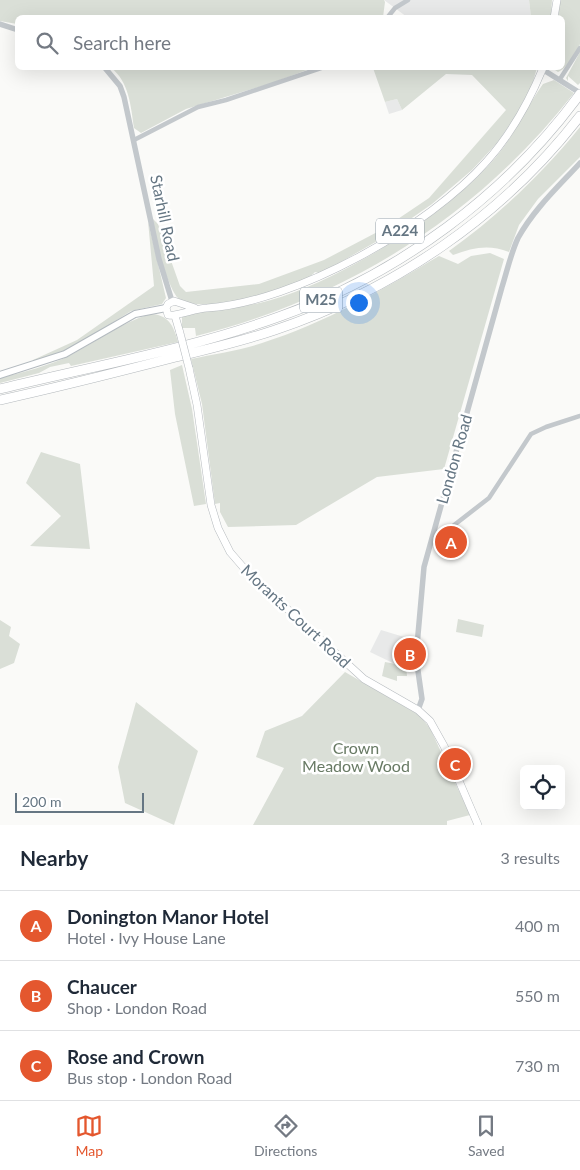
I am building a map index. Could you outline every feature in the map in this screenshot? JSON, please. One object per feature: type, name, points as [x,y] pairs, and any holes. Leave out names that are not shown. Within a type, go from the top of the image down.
[{"type":"highway","name":"M25","points":[[0,389],[237,331],[303,308],[345,289],[407,254],[475,205],[531,153],[580,94]]},
{"type":"highway","name":"M25","points":[[0,400],[248,338],[306,319],[356,297],[424,258],[480,217],[532,170],[580,116]]},
{"type":"main road","points":[[554,15],[557,0]]},
{"type":"main road","name":"A224","points":[[177,315],[195,308],[245,303],[288,290],[349,262],[419,218],[465,183],[486,162],[517,121],[542,70]]},
{"type":"main road","points":[[0,375],[66,354],[136,314],[166,308],[175,302]]},
{"type":"main road","name":"A224","points":[[175,302],[195,308]]},
{"type":"main road","name":"Morants Court Road","points":[[175,302],[181,309],[177,315],[197,405],[211,505],[218,528],[230,552],[249,574],[364,679],[418,710]]},
{"type":"main road","points":[[166,308],[168,315],[177,315]]},
{"type":"main road","points":[[418,710],[430,721],[439,736],[478,825]]},
{"type":"street","points":[[391,15],[395,8],[408,0]]},
{"type":"street","points":[[0,24],[15,29]]},
{"type":"street","points":[[560,79],[580,48]]},
{"type":"street","name":"Starhill Road","points":[[107,70],[122,92],[157,251],[175,302]]},
{"type":"street","points":[[134,140],[198,107],[235,97],[315,70]]},
{"type":"street","points":[[546,70],[580,94]]},
{"type":"street","name":"London Road","points":[[418,710],[422,699],[416,657],[421,584],[493,318],[517,241],[533,215],[580,163]]},
{"type":"street","points":[[431,543],[489,498],[531,434],[580,416]]},
{"type":"shaded area","points":[[384,0],[529,0],[531,15],[404,15]]},
{"type":"shaded area","points":[[397,99],[402,110],[389,114],[385,102]]},
{"type":"shaded area","points":[[381,630],[414,640],[413,666],[397,665],[370,652]]},
{"type":"green space","points":[[0,0],[384,0],[385,2],[383,15],[15,15],[15,24],[0,21]]},
{"type":"green space","points":[[529,0],[552,0],[551,15],[531,15]]},
{"type":"green space","points":[[560,0],[580,0],[580,44],[565,67],[565,15],[558,15]]},
{"type":"green space","points":[[580,52],[580,83],[578,85],[568,76],[568,81],[566,78]]},
{"type":"green space","points":[[113,70],[307,70],[272,83],[186,109],[141,133],[134,128],[128,95],[117,73]]},
{"type":"green space","points":[[374,70],[536,70],[532,85],[515,117],[497,143],[472,170],[432,204],[386,236],[332,267],[319,273],[315,272],[290,286],[270,293],[248,299],[207,304],[190,303],[179,299],[170,285],[162,262],[153,219],[158,224],[180,286],[186,292],[259,284],[324,260],[383,229],[429,198],[506,110],[472,75],[446,74],[402,110],[397,99],[385,102]]},
{"type":"green space","points":[[554,80],[574,93],[536,137],[495,178],[452,214],[405,247],[356,275],[305,299],[252,320],[196,336],[195,328],[182,328],[182,316],[260,303],[299,290],[329,277],[361,261],[423,222],[476,178],[496,157],[543,84]]},
{"type":"green space","points":[[580,127],[580,157],[538,199],[519,225],[509,252],[487,248],[474,249],[453,255],[449,251],[502,209],[535,178]]},
{"type":"green space","points":[[148,221],[166,298],[162,304],[131,311],[69,350],[34,363],[33,360],[77,340],[154,286]]},
{"type":"green space","points":[[490,253],[504,259],[444,469],[377,477],[296,525],[228,527],[220,512],[220,503],[215,504],[202,404],[191,359],[253,346],[308,326],[375,293],[439,256],[458,264],[471,256]]},
{"type":"green space","points":[[150,314],[161,316],[169,322],[178,342],[71,366],[69,363],[50,367],[39,373],[0,383],[0,378],[62,359],[119,327]]},
{"type":"green space","points":[[182,365],[192,409],[206,504],[194,506],[175,414],[170,370]]},
{"type":"green space","points":[[41,452],[80,464],[90,549],[30,546],[61,516],[26,483]]},
{"type":"green space","points":[[458,619],[484,625],[482,637],[456,632]]},
{"type":"green space","points":[[0,620],[11,627],[9,636],[20,644],[14,663],[0,669]]},
{"type":"green space","points":[[385,662],[406,666],[407,676],[397,676],[397,681],[382,676]]},
{"type":"green space","name":"Crown Meadow Wood","points":[[345,672],[419,715],[430,728],[470,815],[447,821],[447,825],[253,825],[284,768],[256,757],[265,731],[302,716]]},
{"type":"green space","points":[[136,702],[198,751],[174,825],[125,803],[118,767]]},
{"type":"place","name":"Donington Manor Hotel","points":[[451,542]]},
{"type":"place","name":"Chaucer","points":[[410,654]]},
{"type":"place","name":"Rose and Crown","points":[[455,764]]}]
